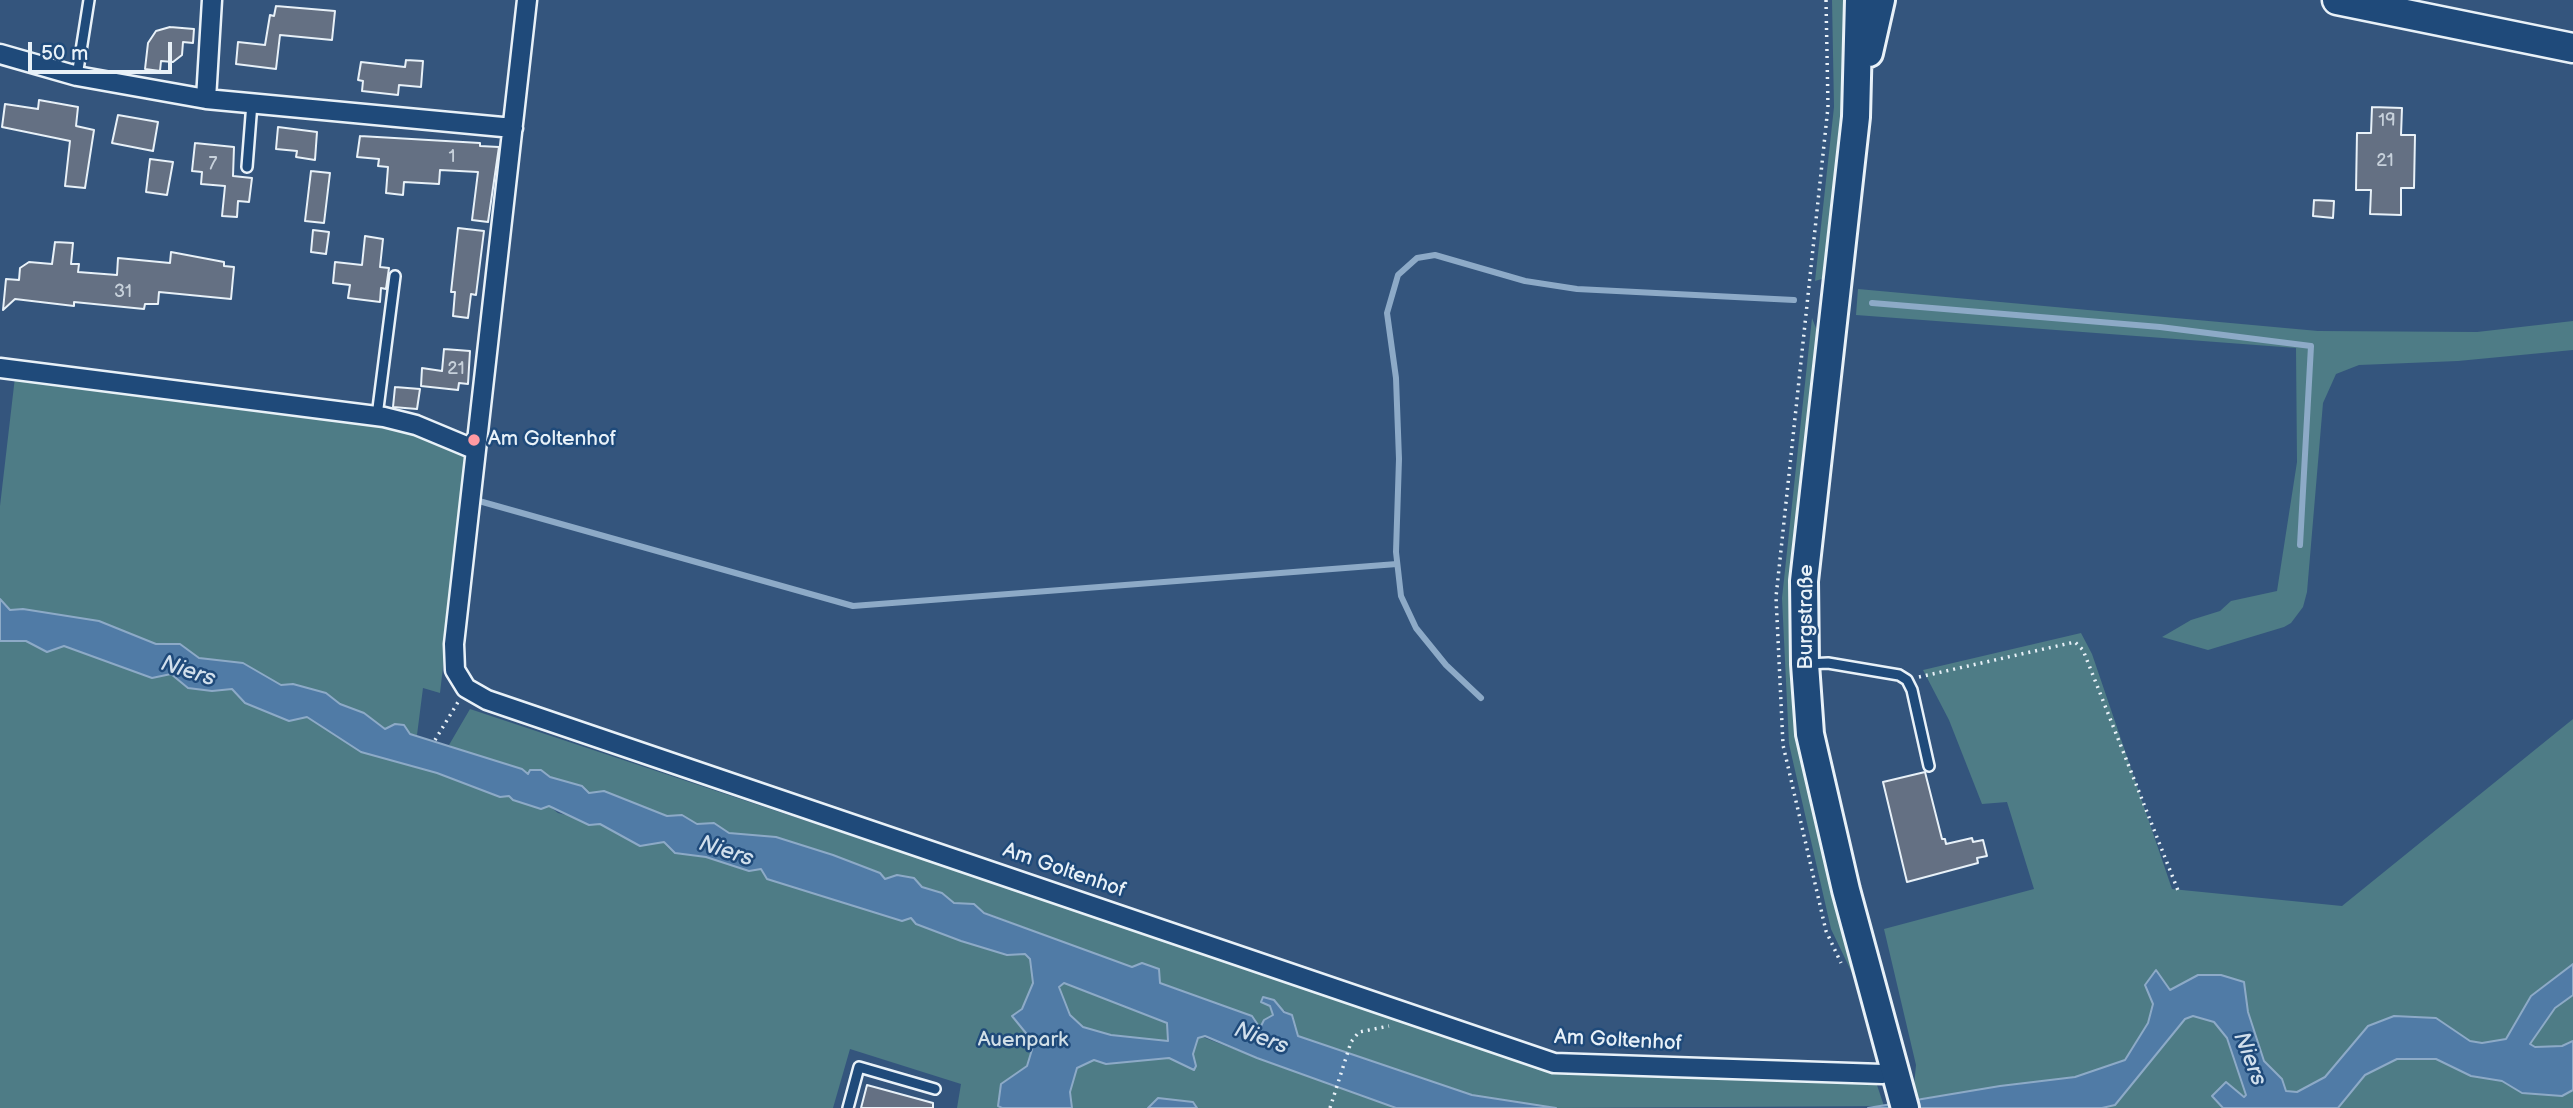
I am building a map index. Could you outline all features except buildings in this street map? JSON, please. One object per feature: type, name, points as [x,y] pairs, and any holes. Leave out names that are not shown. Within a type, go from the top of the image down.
[{"type":"main road","points":[[2337,0],[2573,48]]},
{"type":"street","points":[[206,99],[212,0]]},
{"type":"street","points":[[466,688],[456,670],[454,644],[527,0]]},
{"type":"street","name":"Burgstraße","points":[[1859,0],[1856,117],[1804,582],[1805,664],[1810,734],[1846,890],[1900,1089]]},
{"type":"street","name":"Burgstraße","points":[[1856,117],[1881,0]]},
{"type":"street","points":[[0,54],[77,76],[206,99],[513,128]]},
{"type":"street","points":[[0,368],[377,416],[416,425],[475,450]]},
{"type":"street","name":"Am Goltenhof","points":[[466,688],[487,700],[1554,1063],[1882,1074],[1900,1089]]},
{"type":"lane","points":[[77,76],[89,0]]},
{"type":"lane","points":[[247,167],[252,103]]},
{"type":"lane","points":[[377,416],[395,276]]},
{"type":"lane","points":[[1805,664],[1828,663],[1899,675],[1907,680],[1912,690],[1928,766]]},
{"type":"lane","points":[[848,1108],[859,1068],[935,1089]]},
{"type":"path","points":[[1907,680],[2075,642],[2083,650],[2179,893]]},
{"type":"path","points":[[435,740],[466,688]]},
{"type":"path","points":[[1330,1108],[1348,1048],[1359,1032],[1398,1022],[1408,1012]]},
{"type":"green space","points":[[1832,0],[1847,0],[1846,112],[1828,267],[1822,279],[1815,281],[1834,107]]},
{"type":"green space","points":[[1858,289],[2318,331],[2477,332],[2573,321],[2573,350],[2458,361],[2359,365],[2336,374],[2323,403],[2307,592],[2303,607],[2291,623],[2284,627],[2208,650],[2162,637],[2191,620],[2220,611],[2231,601],[2277,591],[2297,462],[2296,348],[1856,315]]},
{"type":"green space","points":[[1812,318],[1819,336],[1790,598],[1799,737],[1856,974],[1853,975],[1831,929],[1789,744],[1782,598]]},
{"type":"green space","points":[[15,377],[384,424],[414,431],[467,457],[440,693],[423,688],[417,735],[410,734],[404,725],[395,724],[385,729],[364,713],[340,704],[326,693],[293,684],[281,685],[243,663],[199,658],[180,644],[156,644],[99,621],[23,609],[10,610],[0,599],[0,506]]},
{"type":"green space","points":[[2081,633],[2092,654],[2172,889],[2342,906],[2573,719],[2573,964],[2531,996],[2506,1039],[2482,1043],[2470,1041],[2436,1018],[2394,1016],[2368,1026],[2325,1078],[2297,1092],[2286,1091],[2281,1079],[2264,1061],[2248,1012],[2244,982],[2198,975],[2153,1004],[2148,1023],[2125,1060],[2075,1077],[1917,1099],[1914,1086],[1916,1065],[1884,929],[2034,889],[2007,802],[1982,804],[1949,720],[1923,670]]},
{"type":"green space","name":"Auenpark","points":[[0,641],[26,641],[47,651],[64,646],[152,677],[171,674],[188,688],[212,691],[232,689],[245,703],[289,721],[307,717],[361,752],[437,773],[540,809],[549,806],[558,813],[600,824],[640,846],[664,842],[675,853],[706,857],[749,871],[761,869],[767,879],[902,921],[911,918],[916,924],[1007,955],[1025,954],[1063,983],[1396,1108],[957,1108],[961,1084],[850,1049],[833,1108],[0,1108]]},
{"type":"green space","points":[[470,709],[1555,1070],[1876,1082],[1884,1106],[1556,1108],[1472,1095],[1298,1036],[1292,1015],[1264,998],[1261,1002],[1270,1006],[1273,1016],[1260,1029],[1252,1016],[1159,983],[1132,968],[984,912],[974,904],[954,903],[942,893],[922,887],[914,878],[897,875],[885,879],[880,873],[776,837],[728,833],[714,823],[697,824],[682,815],[668,816],[604,791],[589,793],[582,786],[550,777],[541,770],[528,774],[457,749],[449,745]]},
{"type":"green space","points":[[2573,995],[2573,1041],[2563,1046],[2532,1047],[2530,1044],[2539,1028],[2555,1008]]},
{"type":"green space","points":[[2193,1016],[2214,1022],[2227,1038],[2247,1095],[2212,1096],[2223,1108],[2102,1108],[2115,1105],[2185,1019]]},
{"type":"green space","points":[[2397,1059],[2436,1059],[2471,1076],[2502,1081],[2522,1093],[2562,1096],[2573,1090],[2573,1108],[2338,1108],[2365,1075]]},
{"type":"water","name":"Niers","points":[[0,599],[10,610],[23,609],[99,621],[156,644],[180,644],[199,658],[243,663],[281,685],[293,684],[326,693],[340,704],[364,713],[385,729],[395,724],[404,725],[410,734],[522,769],[528,774],[530,770],[541,770],[550,777],[582,786],[589,793],[604,791],[667,816],[682,815],[697,824],[714,823],[729,833],[776,837],[880,873],[885,879],[897,875],[914,878],[922,887],[942,893],[954,903],[974,904],[984,913],[1132,967],[1142,963],[1159,969],[1160,983],[1252,1016],[1260,1028],[1264,1020],[1273,1015],[1270,1006],[1261,1002],[1263,997],[1274,1000],[1284,1012],[1292,1015],[1298,1036],[1472,1095],[1556,1108],[1396,1108],[1257,1058],[1205,1036],[1198,1038],[1193,1054],[1196,1066],[1194,1070],[1169,1058],[1106,1064],[1094,1060],[1077,1068],[1070,1092],[1072,1108],[1002,1108],[998,1106],[1001,1084],[1027,1066],[1034,1043],[1012,1016],[1022,1009],[1033,983],[1030,959],[1025,954],[1007,955],[916,924],[911,918],[902,921],[767,879],[761,869],[749,871],[706,857],[675,853],[664,842],[640,846],[600,824],[589,825],[549,806],[541,809],[437,773],[361,752],[307,717],[289,721],[245,703],[232,689],[212,691],[188,688],[171,674],[152,678],[64,646],[47,652],[26,641],[0,641]],"holes":[[[1064,983],[1167,1023],[1168,1041],[1111,1035],[1083,1027],[1070,1015],[1059,987]]]},
{"type":"water","name":"Niers","points":[[2573,964],[2573,995],[2555,1008],[2530,1044],[2535,1047],[2562,1046],[2573,1041],[2573,1090],[2562,1096],[2522,1093],[2502,1081],[2471,1076],[2436,1059],[2397,1059],[2365,1075],[2338,1108],[2223,1108],[2212,1096],[2226,1082],[2244,1097],[2246,1095],[2227,1038],[2214,1022],[2193,1016],[2185,1019],[2115,1105],[2102,1108],[1868,1108],[2000,1086],[2075,1077],[2125,1060],[2148,1023],[2153,1004],[2145,985],[2156,970],[2170,990],[2198,975],[2221,975],[2244,982],[2248,1012],[2264,1061],[2282,1079],[2286,1091],[2297,1092],[2325,1077],[2368,1026],[2394,1016],[2436,1018],[2470,1041],[2482,1043],[2506,1039],[2531,996]]},
{"type":"water","points":[[1158,1098],[1193,1102],[1197,1108],[1148,1108]]},
{"type":"waterway","points":[[1481,698],[1446,665],[1416,628],[1401,596],[1396,552],[1399,459],[1396,378],[1387,313],[1398,275],[1417,258],[1435,255],[1525,281],[1577,289],[1794,300]]},
{"type":"waterway","points":[[1872,303],[2160,327],[2311,346],[2300,545]]},
{"type":"waterway","points":[[479,501],[853,606],[1397,564]]},
{"type":"place","name":"Am Goltenhof","points":[[474,440]]}]
